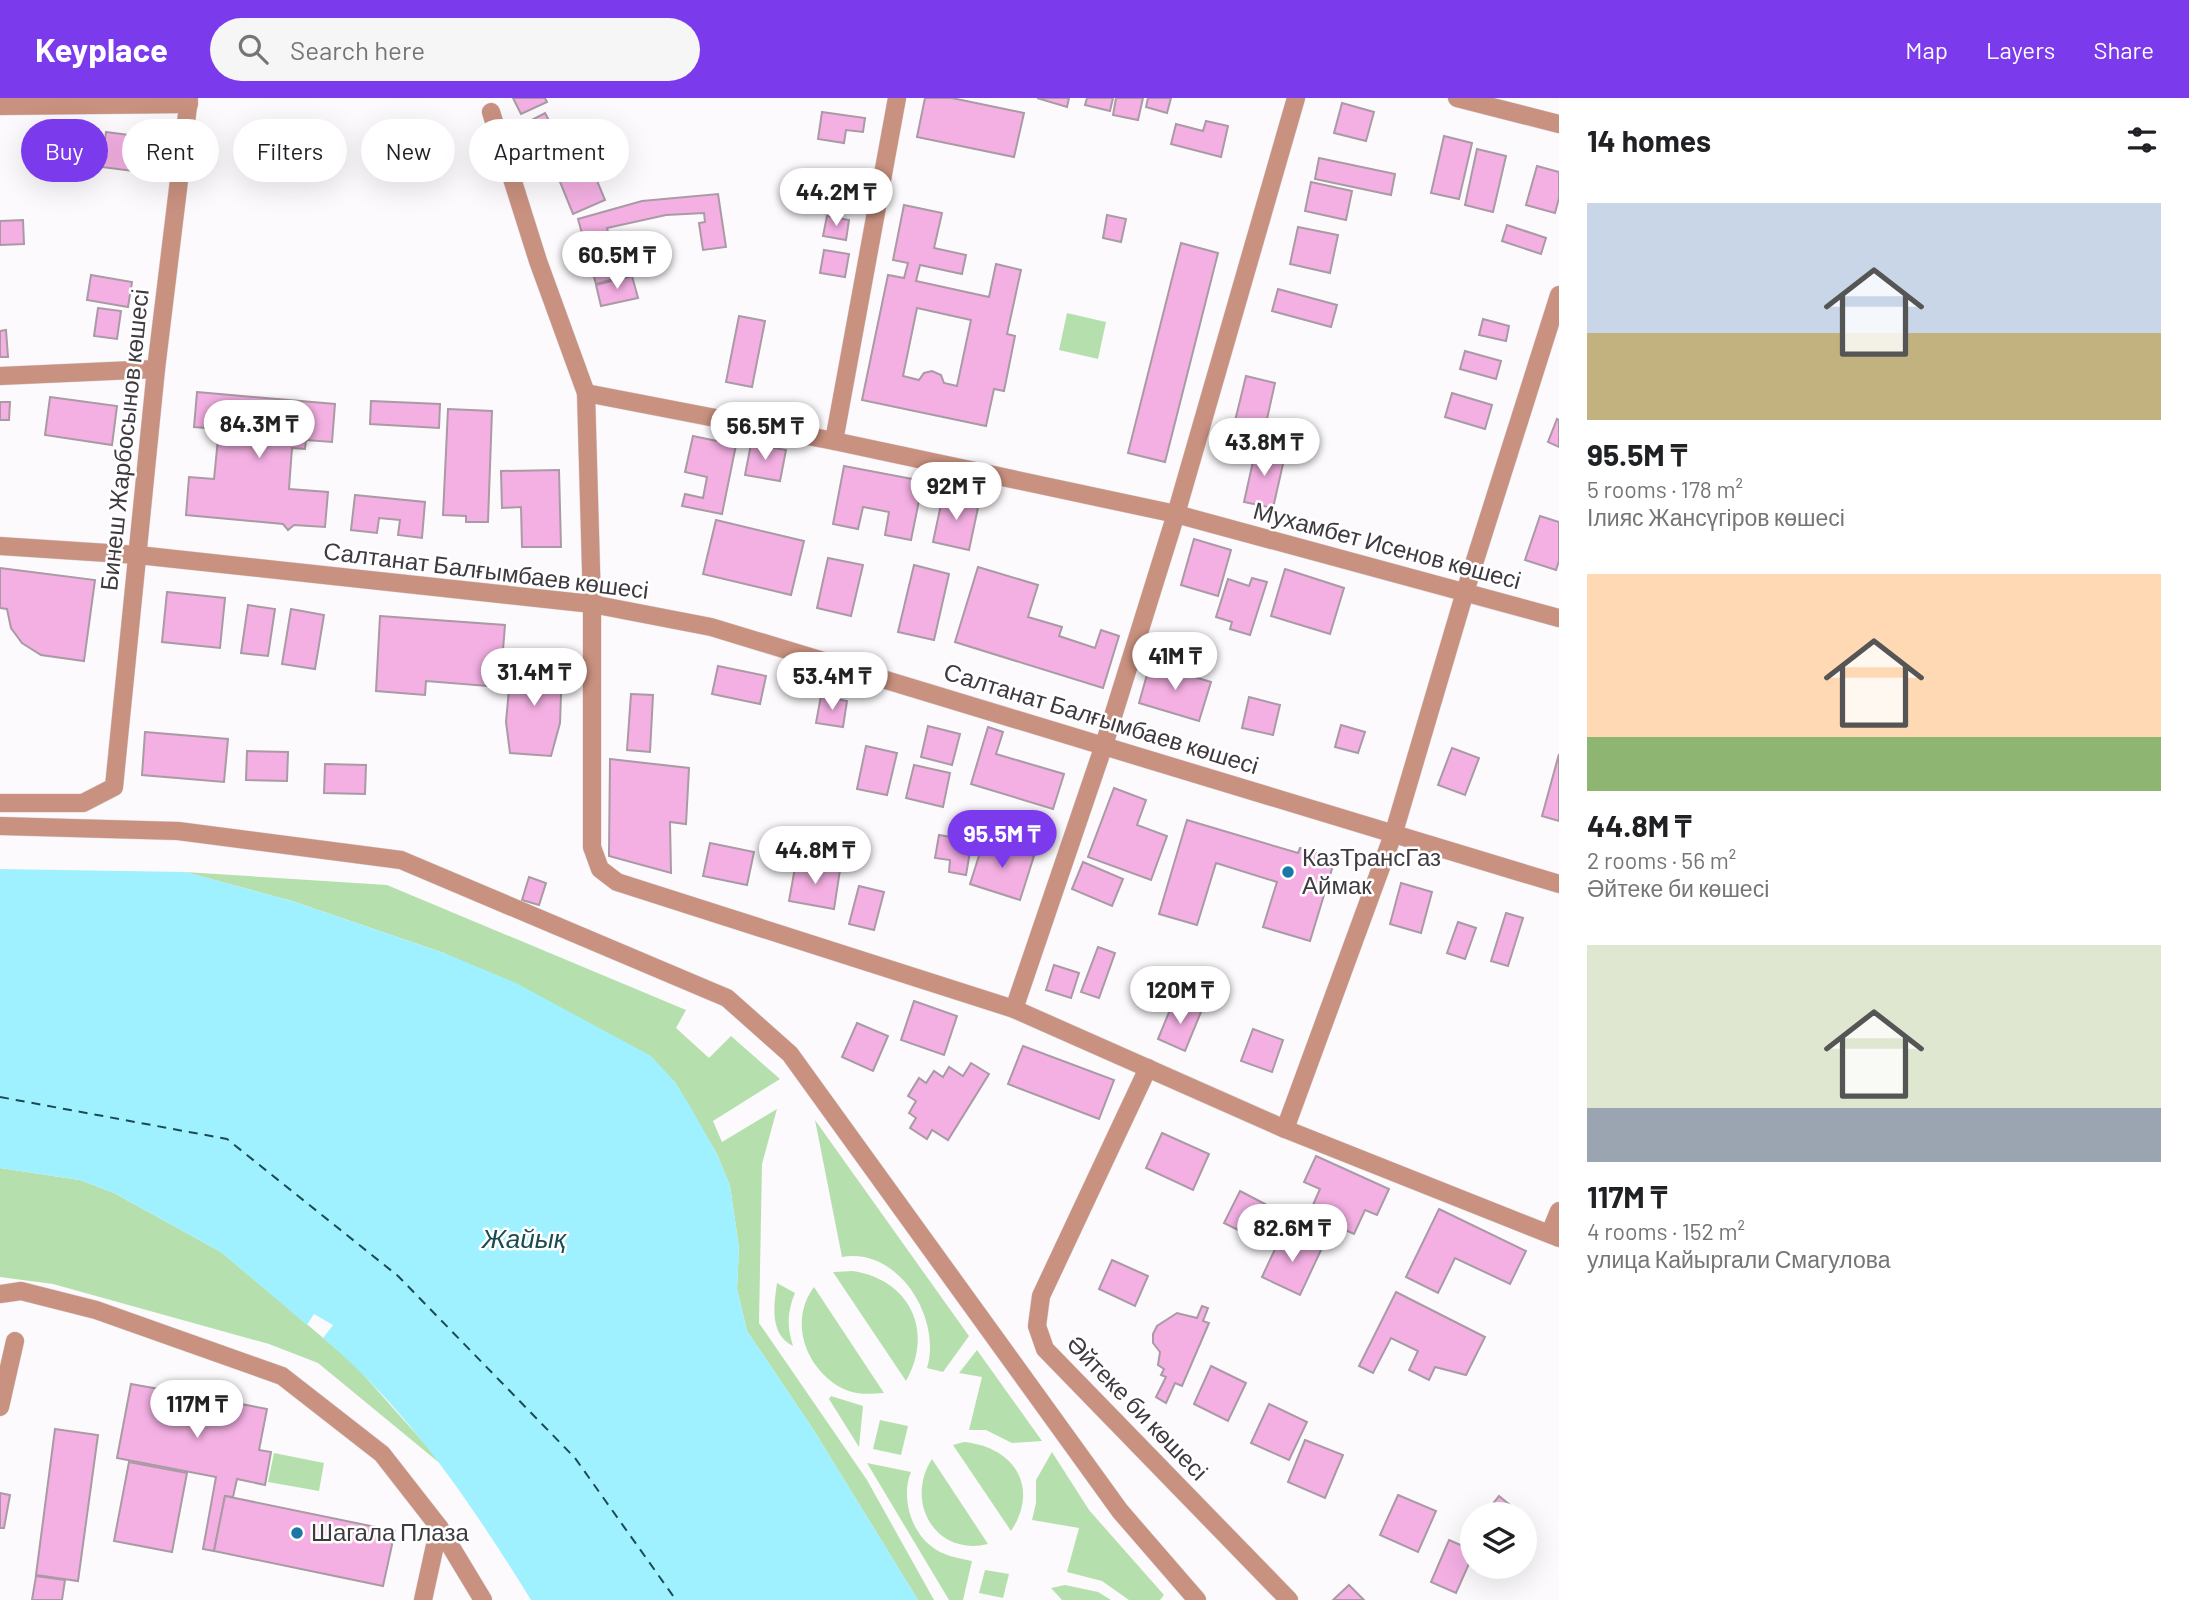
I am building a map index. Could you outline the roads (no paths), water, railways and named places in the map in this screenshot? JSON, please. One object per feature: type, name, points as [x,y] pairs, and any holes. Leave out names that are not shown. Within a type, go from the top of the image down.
[{"type":"street","points":[[834,441],[897,98]]},
{"type":"street","points":[[1014,1009],[1104,745],[1176,514],[1296,98]]},
{"type":"street","points":[[1457,98],[1559,124]]},
{"type":"street","points":[[0,106],[189,101]]},
{"type":"street","name":"Бинеш Жарбосынов көшесі","points":[[0,803],[83,803],[114,788],[156,369],[189,101]]},
{"type":"street","points":[[491,112],[538,261],[586,393],[592,604],[593,847],[600,869],[617,882],[1014,1009],[1285,1129],[1554,1235],[1559,1211]]},
{"type":"street","points":[[1285,1129],[1394,832],[1465,592],[1552,340],[1559,295]]},
{"type":"street","points":[[0,376],[156,369]]},
{"type":"street","name":"Мухамбет Исенов көшесі","points":[[586,393],[834,441],[1176,514],[1559,618]]},
{"type":"street","name":"Салтанат Балғымбаев көшесі","points":[[0,546],[138,555],[592,604],[711,627],[1559,884]]},
{"type":"street","points":[[0,826],[178,831],[401,860],[727,998],[790,1055],[1120,1511],[1197,1600]]},
{"type":"street","name":"Әйтеке би көшесі","points":[[1148,1068],[1041,1296],[1037,1326],[1045,1349],[1289,1600]]},
{"type":"street","points":[[0,1294],[21,1291],[96,1310],[282,1376],[382,1454],[439,1527],[483,1600]]},
{"type":"street","points":[[0,1406],[15,1341]]},
{"type":"street","points":[[423,1600],[439,1527]]},
{"type":"water","name":"Жайық","points":[[0,869],[185,872],[292,901],[444,953],[516,983],[651,1056],[675,1082],[691,1108],[717,1154],[730,1186],[739,1248],[737,1289],[747,1331],[813,1429],[918,1600],[531,1600],[438,1461],[384,1396],[323,1338],[333,1325],[314,1314],[307,1325],[221,1252],[114,1193],[80,1180],[0,1168]]},
{"type":"place","name":"КазТрансГаз Аймак","points":[[1288,872]]},
{"type":"place","name":"Шагала Плаза","points":[[297,1533]]}]
